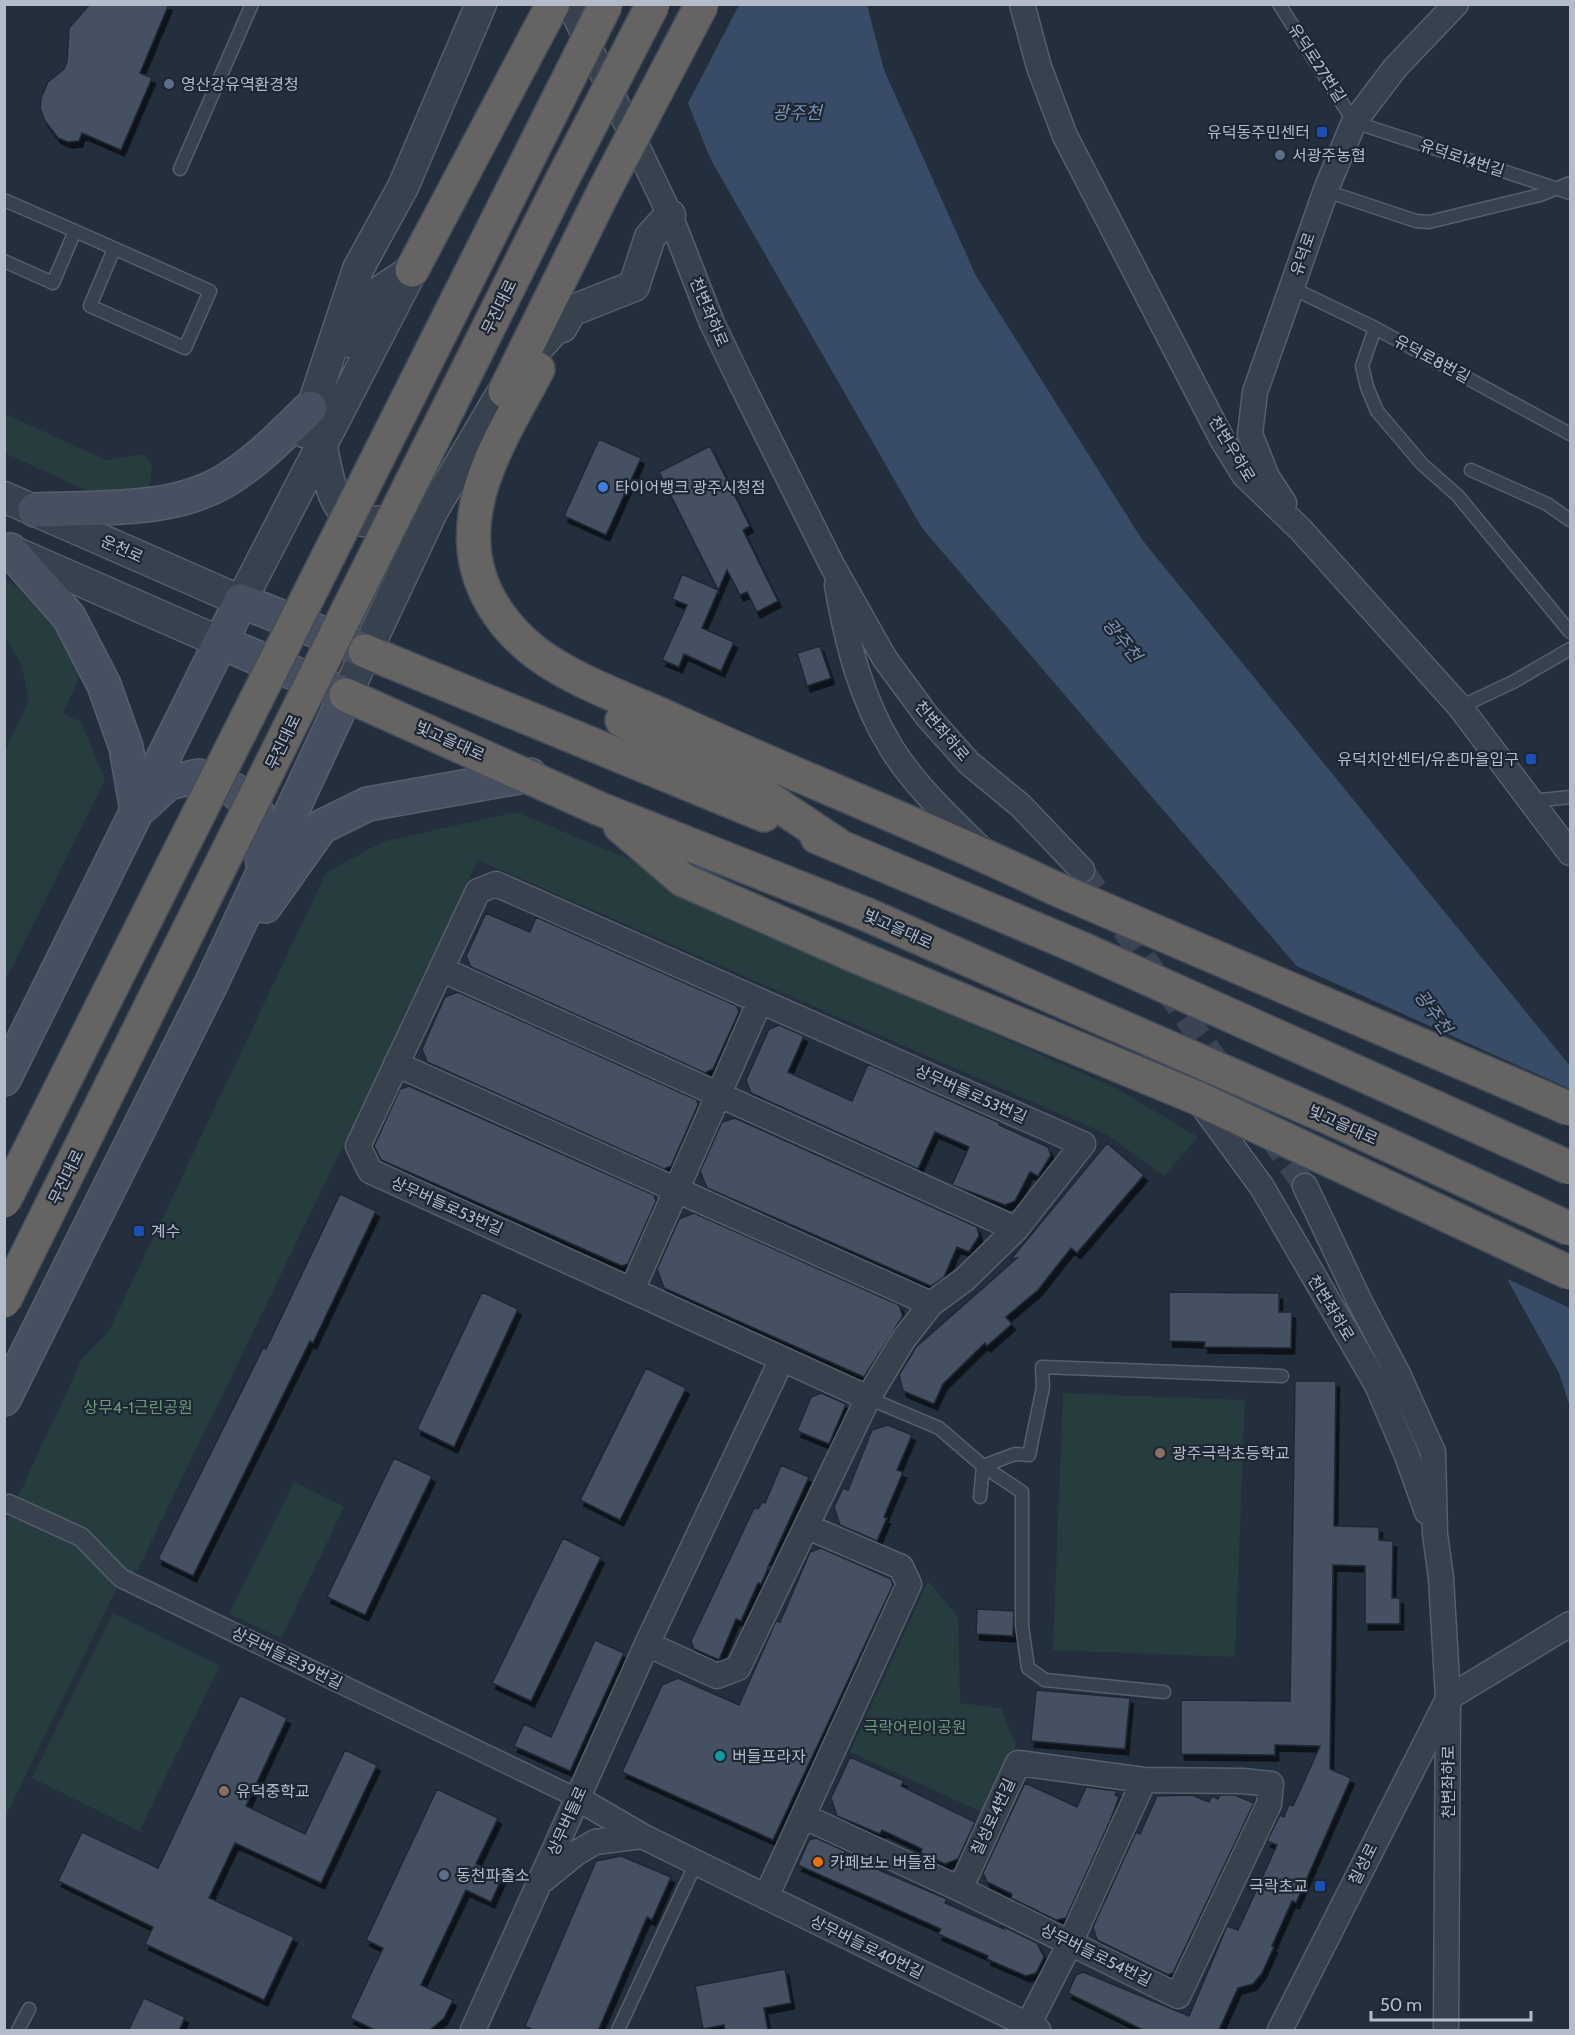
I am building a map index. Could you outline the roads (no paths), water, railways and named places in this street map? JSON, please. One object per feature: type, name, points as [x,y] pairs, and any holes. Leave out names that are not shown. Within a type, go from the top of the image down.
[{"type":"highway","points":[[412,270],[553,4]]},
{"type":"highway","points":[[4,1201],[606,4]]},
{"type":"highway","name":"무진대로","points":[[4,1301],[561,182],[653,4]]},
{"type":"highway","points":[[702,4],[603,193],[525,373],[478,496],[473,535],[477,568],[492,603],[513,633],[536,653],[565,671],[738,750],[1570,1109]]},
{"type":"highway","points":[[525,373],[481,444],[459,512],[462,570],[475,603],[491,632],[519,660],[554,685],[748,785],[838,845]]},
{"type":"highway","points":[[365,651],[838,845],[1078,947],[1570,1168]]},
{"type":"highway","name":"빛고을대로","points":[[346,695],[530,775],[600,809],[868,915],[1332,1119],[1570,1229]]},
{"type":"highway","points":[[600,809],[683,880],[860,958],[1197,1098],[1570,1273]]},
{"type":"main road","points":[[35,510],[132,505],[182,499],[223,482],[273,444],[310,408]]},
{"type":"main road","points":[[7,549],[69,617],[104,685],[126,747],[137,811]]},
{"type":"main road","points":[[4,1079],[241,601],[365,651]]},
{"type":"main road","name":"빛고을대로","points":[[220,642],[346,695]]},
{"type":"main road","points":[[4,1399],[211,984],[346,695]]},
{"type":"main road","points":[[211,984],[321,827],[368,804],[530,775]]},
{"type":"main road","points":[[137,811],[168,783],[198,776],[234,789],[257,812],[264,872]]},
{"type":"street","points":[[280,522],[310,408],[358,269],[403,187],[481,4]]},
{"type":"street","name":"천변좌하로","points":[[569,4],[670,215],[712,323],[833,567],[885,659],[927,716],[969,763],[1020,806],[1082,870]]},
{"type":"street","name":"천변우하로","points":[[1022,4],[1039,67],[1065,136],[1223,441],[1244,475],[1301,530],[1460,707],[1570,853]]},
{"type":"street","name":"유덕로","points":[[1301,530],[1268,477],[1250,434],[1255,392],[1326,191],[1354,122],[1395,68],[1456,4]]},
{"type":"street","points":[[346,695],[433,510],[525,373],[571,311],[634,286],[650,237],[670,215]]},
{"type":"street","points":[[310,408],[373,296],[412,270]]},
{"type":"street","points":[[241,601],[412,270]]},
{"type":"street","points":[[322,447],[334,500],[352,519],[374,524],[433,510]]},
{"type":"street","name":"운천로","points":[[4,497],[241,601]]},
{"type":"street","points":[[7,549],[220,642]]},
{"type":"street","name":"천변좌하로","points":[[833,567],[848,645],[857,675],[892,749],[932,800],[988,856]]},
{"type":"street","name":"상무버들로53번길","points":[[782,1359],[370,1171],[358,1146],[478,891],[496,884],[1083,1144],[1016,1228],[965,1279],[931,1304],[903,1340],[868,1398]]},
{"type":"street","points":[[441,969],[1016,1228]]},
{"type":"street","points":[[632,1290],[760,1001]]},
{"type":"street","points":[[396,1064],[931,1304]]},
{"type":"street","name":"천변좌하로","points":[[1197,1098],[1262,1187],[1377,1385],[1407,1453],[1435,1534]]},
{"type":"street","name":"천변좌하로","points":[[1305,1186],[1360,1302],[1398,1374],[1433,1452],[1435,1534],[1441,1578],[1448,1698],[1446,2031]]},
{"type":"street","points":[[647,1644],[717,1676],[738,1668],[808,1527],[868,1398],[782,1359]]},
{"type":"street","name":"상무버들로","points":[[473,2031],[647,1644],[782,1359]]},
{"type":"street","name":"상무버들로39번길","points":[[9,1504],[81,1537],[121,1578],[577,1798]]},
{"type":"street","points":[[766,1897],[909,1584],[901,1567],[808,1527]]},
{"type":"street","points":[[1448,1698],[1570,1624]]},
{"type":"street","name":"칠성로","points":[[1280,2031],[1448,1698]]},
{"type":"street","name":"칠성로4번길","points":[[960,1889],[1018,1763],[1144,1780],[1243,1781],[1271,1784]]},
{"type":"street","points":[[1033,2028],[1144,1780]]},
{"type":"street","name":"상무버들로54번길","points":[[803,1816],[960,1889],[1178,1996],[1269,1804],[1271,1784]]},
{"type":"street","name":"상무버들로40번길","points":[[577,1798],[642,1836],[1033,2028]]},
{"type":"street","points":[[538,1884],[575,1854],[595,1842],[642,1836]]},
{"type":"lane","points":[[180,169],[252,4]]},
{"type":"lane","name":"유덕로27번길","points":[[1279,4],[1354,122]]},
{"type":"lane","name":"유덕로14번길","points":[[1354,122],[1570,193]]},
{"type":"lane","points":[[1326,191],[1416,221],[1429,222],[1557,189],[1570,183]]},
{"type":"lane","points":[[4,200],[210,291],[185,348],[90,306],[114,249]]},
{"type":"lane","points":[[4,261],[53,283],[75,231]]},
{"type":"lane","name":"유덕로8번길","points":[[1292,288],[1376,328],[1570,434]]},
{"type":"lane","points":[[1376,328],[1362,366],[1367,387],[1377,411],[1422,464],[1458,496],[1570,632]]},
{"type":"lane","points":[[1471,470],[1547,504],[1570,520]]},
{"type":"lane","points":[[1460,707],[1513,682],[1570,649]]},
{"type":"lane","points":[[1532,801],[1570,797]]},
{"type":"lane","points":[[983,1466],[1016,1454],[1029,1455],[1043,1387],[1042,1367],[1282,1376]]},
{"type":"lane","points":[[868,1398],[939,1428],[983,1466],[1022,1492],[1022,1626],[1028,1668],[1045,1680],[1164,1692]]},
{"type":"lane","points":[[980,1497],[983,1466]]},
{"type":"lane","points":[[618,2031],[696,1863]]},
{"type":"lane","points":[[18,2031],[29,2009]]},
{"type":"water","name":"광주천","points":[[648,5],[867,5],[884,70],[976,276],[1143,541],[1570,1066],[1570,1407],[1559,1373],[1479,1228],[1300,970],[922,528],[711,160]]},
{"type":"tunnel","points":[[1082,870],[1305,1186]]},
{"type":"place","name":"영산강유역환경청","points":[[169,84]]},
{"type":"place","name":"유덕동주민센터","points":[[1322,132]]},
{"type":"place","name":"서광주농협","points":[[1280,155]]},
{"type":"place","name":"타이어뱅크 광주시청점","points":[[603,487]]},
{"type":"place","name":"유덕치안센터/유촌마을입구","points":[[1531,759]]},
{"type":"place","name":"계수","points":[[139,1231]]},
{"type":"place","name":"광주극락초등학교","points":[[1160,1453]]},
{"type":"place","name":"버들프라자","points":[[720,1756]]},
{"type":"place","name":"유덕중학교","points":[[224,1791]]},
{"type":"place","name":"카페보노 버들점","points":[[818,1862]]},
{"type":"place","name":"동천파출소","points":[[444,1875]]},
{"type":"place","name":"극락초교","points":[[1320,1886]]},
{"type":"park label","name":"상무4-1근린공원","points":[[138,1407]]},
{"type":"park label","name":"극락어린이공원","points":[[915,1727]]}]
